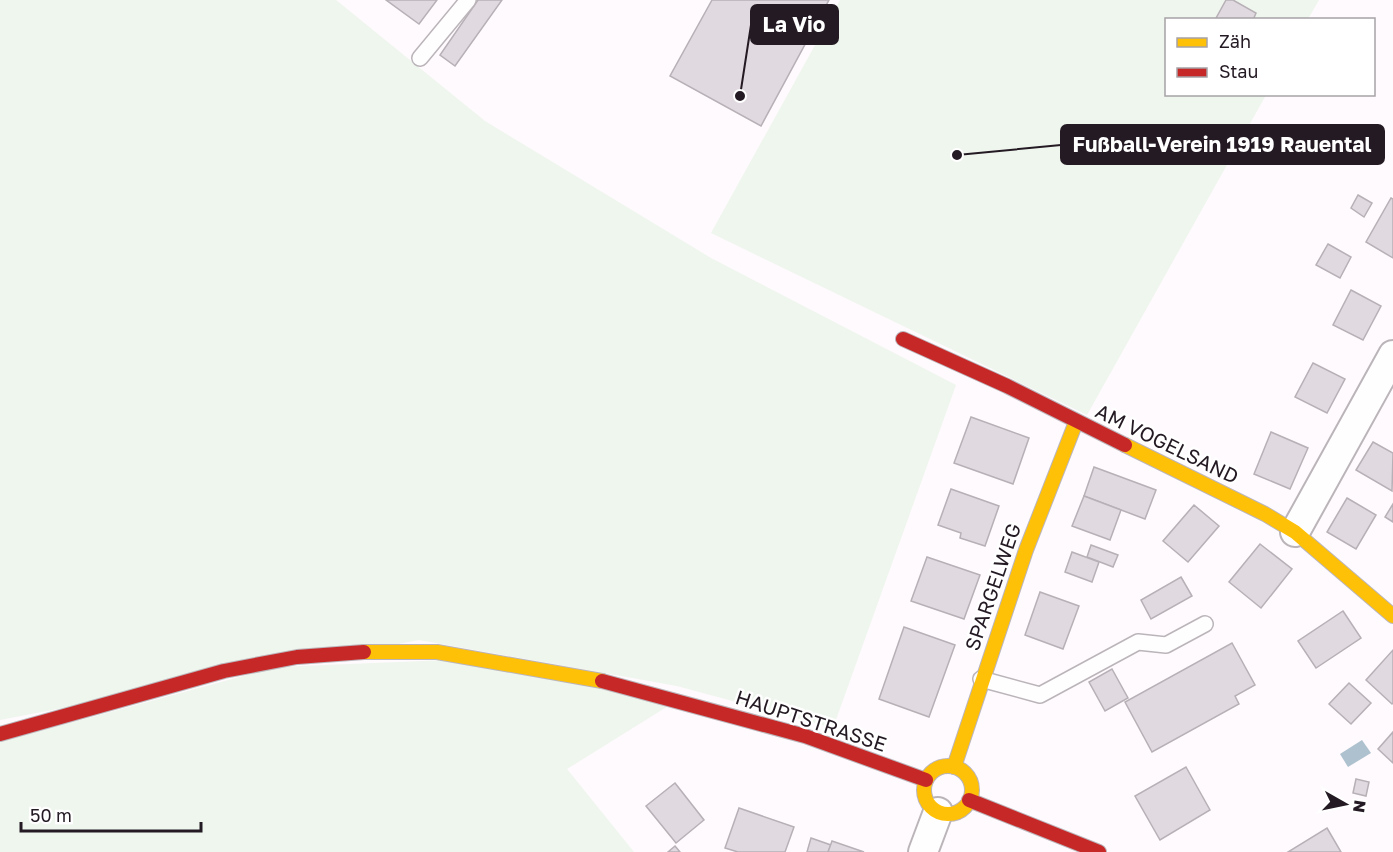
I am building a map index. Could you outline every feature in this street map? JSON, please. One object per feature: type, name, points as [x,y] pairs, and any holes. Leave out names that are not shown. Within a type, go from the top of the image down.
[{"type":"street","name":"AM VOGELSAND","points":[[903,339],[1007,386],[1265,514],[1295,532],[1393,616]]},
{"type":"street","points":[[1295,532],[1393,355]]},
{"type":"street","name":"SPARGELWEG","points":[[954,767],[981,679],[1053,476],[1076,422]]},
{"type":"street","name":"HAUPTSTRASSE","points":[[0,734],[224,671],[297,657],[371,651],[438,652],[598,680],[683,702],[805,736],[926,780]]},
{"type":"street","points":[[954,767],[968,778],[971,789],[969,800],[956,812],[944,814],[933,809],[926,799],[924,786],[926,780],[938,769],[954,767]]},
{"type":"street","points":[[969,800],[1099,852]]},
{"type":"street","points":[[923,852],[938,812]]},
{"type":"lane","points":[[420,58],[468,0]]},
{"type":"lane","points":[[981,679],[1040,695],[1138,642],[1166,645],[1205,624]]},
{"type":"shaded area","points":[[0,0],[336,0],[485,121],[711,258],[956,385],[833,728],[677,686],[419,640],[0,720]]},
{"type":"shaded area","points":[[840,0],[1319,0],[1309,18],[1165,18],[1165,96],[1265,96],[1087,415],[711,233]]},
{"type":"shaded area","points":[[448,660],[673,703],[567,769],[634,852],[0,852],[0,742],[276,667]]},
{"type":"water","points":[[1362,740],[1371,753],[1348,767],[1340,754]]},
{"type":"building","points":[[386,0],[437,0],[419,24]]},
{"type":"building","points":[[478,0],[502,0],[455,66],[440,55]]},
{"type":"building","points":[[712,0],[829,0],[761,126],[670,76]]},
{"type":"building","points":[[1226,0],[1233,0],[1256,13],[1254,18],[1216,18]]},
{"type":"building","points":[[1358,195],[1372,203],[1364,217],[1351,208]]},
{"type":"building","points":[[1391,198],[1393,199],[1393,258],[1366,242]]},
{"type":"building","points":[[1328,244],[1351,257],[1340,278],[1316,265]]},
{"type":"building","points":[[1351,290],[1381,306],[1363,340],[1333,325]]},
{"type":"building","points":[[1313,363],[1345,379],[1327,413],[1295,397]]},
{"type":"building","points":[[971,417],[1029,438],[1013,484],[954,463]]},
{"type":"building","points":[[1271,432],[1308,448],[1290,489],[1254,474]]},
{"type":"building","points":[[1373,442],[1393,453],[1392,491],[1356,470]]},
{"type":"building","points":[[1094,467],[1156,490],[1145,519],[1084,496]]},
{"type":"building","points":[[951,489],[999,506],[985,546],[960,538],[961,533],[938,525]]},
{"type":"building","points":[[1084,496],[1121,510],[1110,540],[1072,526]]},
{"type":"building","points":[[1347,498],[1376,515],[1356,549],[1327,532]]},
{"type":"building","points":[[1393,504],[1393,522],[1385,517]]},
{"type":"building","points":[[1194,505],[1219,526],[1188,562],[1163,541]]},
{"type":"building","points":[[1260,544],[1292,569],[1261,608],[1229,582]]},
{"type":"building","points":[[1091,545],[1118,555],[1113,567],[1087,557]]},
{"type":"building","points":[[1072,552],[1099,562],[1092,582],[1065,572]]},
{"type":"building","points":[[927,557],[980,575],[964,619],[911,601]]},
{"type":"building","points":[[1181,577],[1192,596],[1151,619],[1141,600]]},
{"type":"building","points":[[1040,592],[1079,606],[1063,649],[1025,635]]},
{"type":"building","points":[[1343,611],[1361,638],[1316,668],[1298,641]]},
{"type":"building","points":[[904,627],[955,645],[929,717],[879,699]]},
{"type":"building","points":[[1232,643],[1255,685],[1235,696],[1239,704],[1152,752],[1125,702]]},
{"type":"building","points":[[1393,650],[1393,703],[1392,704],[1366,680]]},
{"type":"building","points":[[1112,669],[1128,698],[1105,711],[1089,682]]},
{"type":"building","points":[[1349,683],[1371,703],[1351,724],[1329,704]]},
{"type":"building","points":[[1393,732],[1393,763],[1378,749]]},
{"type":"building","points":[[1186,767],[1210,810],[1160,840],[1135,796]]},
{"type":"building","points":[[1356,779],[1369,782],[1366,796],[1353,793]]},
{"type":"building","points":[[675,783],[704,820],[676,843],[646,806]]},
{"type":"building","points":[[739,808],[794,827],[785,852],[738,852],[725,848]]},
{"type":"building","points":[[1327,828],[1341,852],[1288,852]]},
{"type":"building","points":[[811,838],[831,845],[828,852],[807,852]]},
{"type":"building","points":[[832,841],[864,852],[828,852]]},
{"type":"building","points":[[675,846],[680,852],[668,852]]},
{"type":"traffic: slow","points":[[954,767],[1026,550],[1076,422]]},
{"type":"traffic: slow","points":[[1125,445],[1265,514],[1295,532],[1393,616]]},
{"type":"traffic: slow","points":[[364,652],[437,652],[602,681]]},
{"type":"traffic: slow","points":[[948,766],[965,773],[972,790],[965,807],[948,814],[931,807],[924,790],[931,773],[948,766]]},
{"type":"traffic: jam","points":[[903,339],[1007,386],[1125,445]]},
{"type":"traffic: jam","points":[[0,734],[224,671],[297,657],[364,652]]},
{"type":"traffic: jam","points":[[602,681],[805,736],[926,780]]},
{"type":"traffic: jam","points":[[969,800],[1099,852]]},
{"type":"place","name":"La Vio","points":[[740,96]]},
{"type":"place","name":"Fußball-Verein 1919 Rauental","points":[[957,155]]}]
